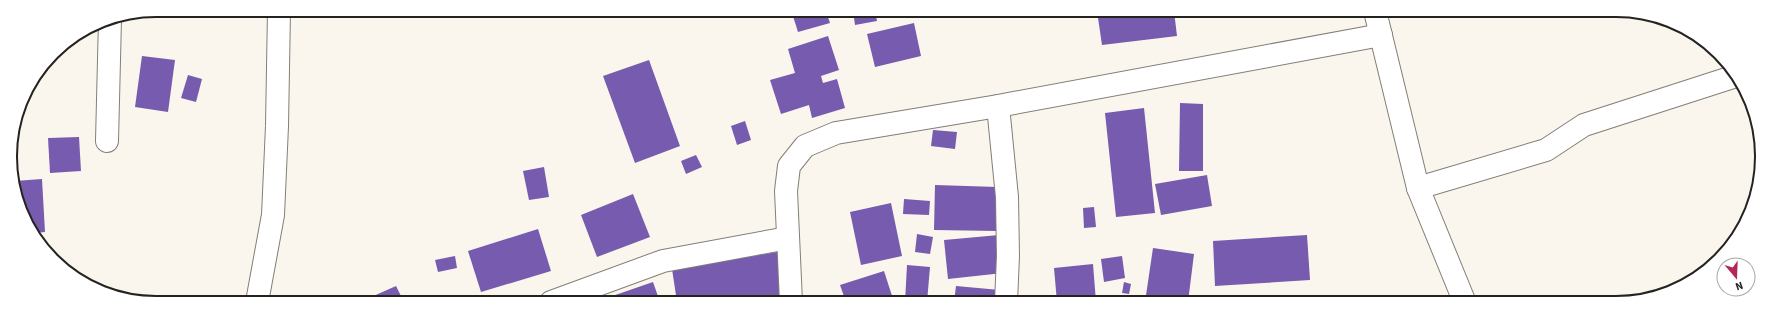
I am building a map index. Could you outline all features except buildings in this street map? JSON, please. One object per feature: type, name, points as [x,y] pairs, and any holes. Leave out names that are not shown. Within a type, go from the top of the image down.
[{"type":"street","points":[[258,296],[273,216],[277,126],[278,17]]},
{"type":"street","points":[[1376,17],[1418,188],[1461,294]]},
{"type":"street","points":[[107,141],[110,26]]},
{"type":"street","points":[[791,296],[786,191],[789,166],[804,146],[836,134],[998,106],[1381,35]]},
{"type":"street","points":[[1418,188],[1546,150],[1584,125],[1730,78]]},
{"type":"street","points":[[998,106],[1007,197],[1008,256],[1006,296]]},
{"type":"street","points":[[567,296],[663,261],[788,238]]}]
